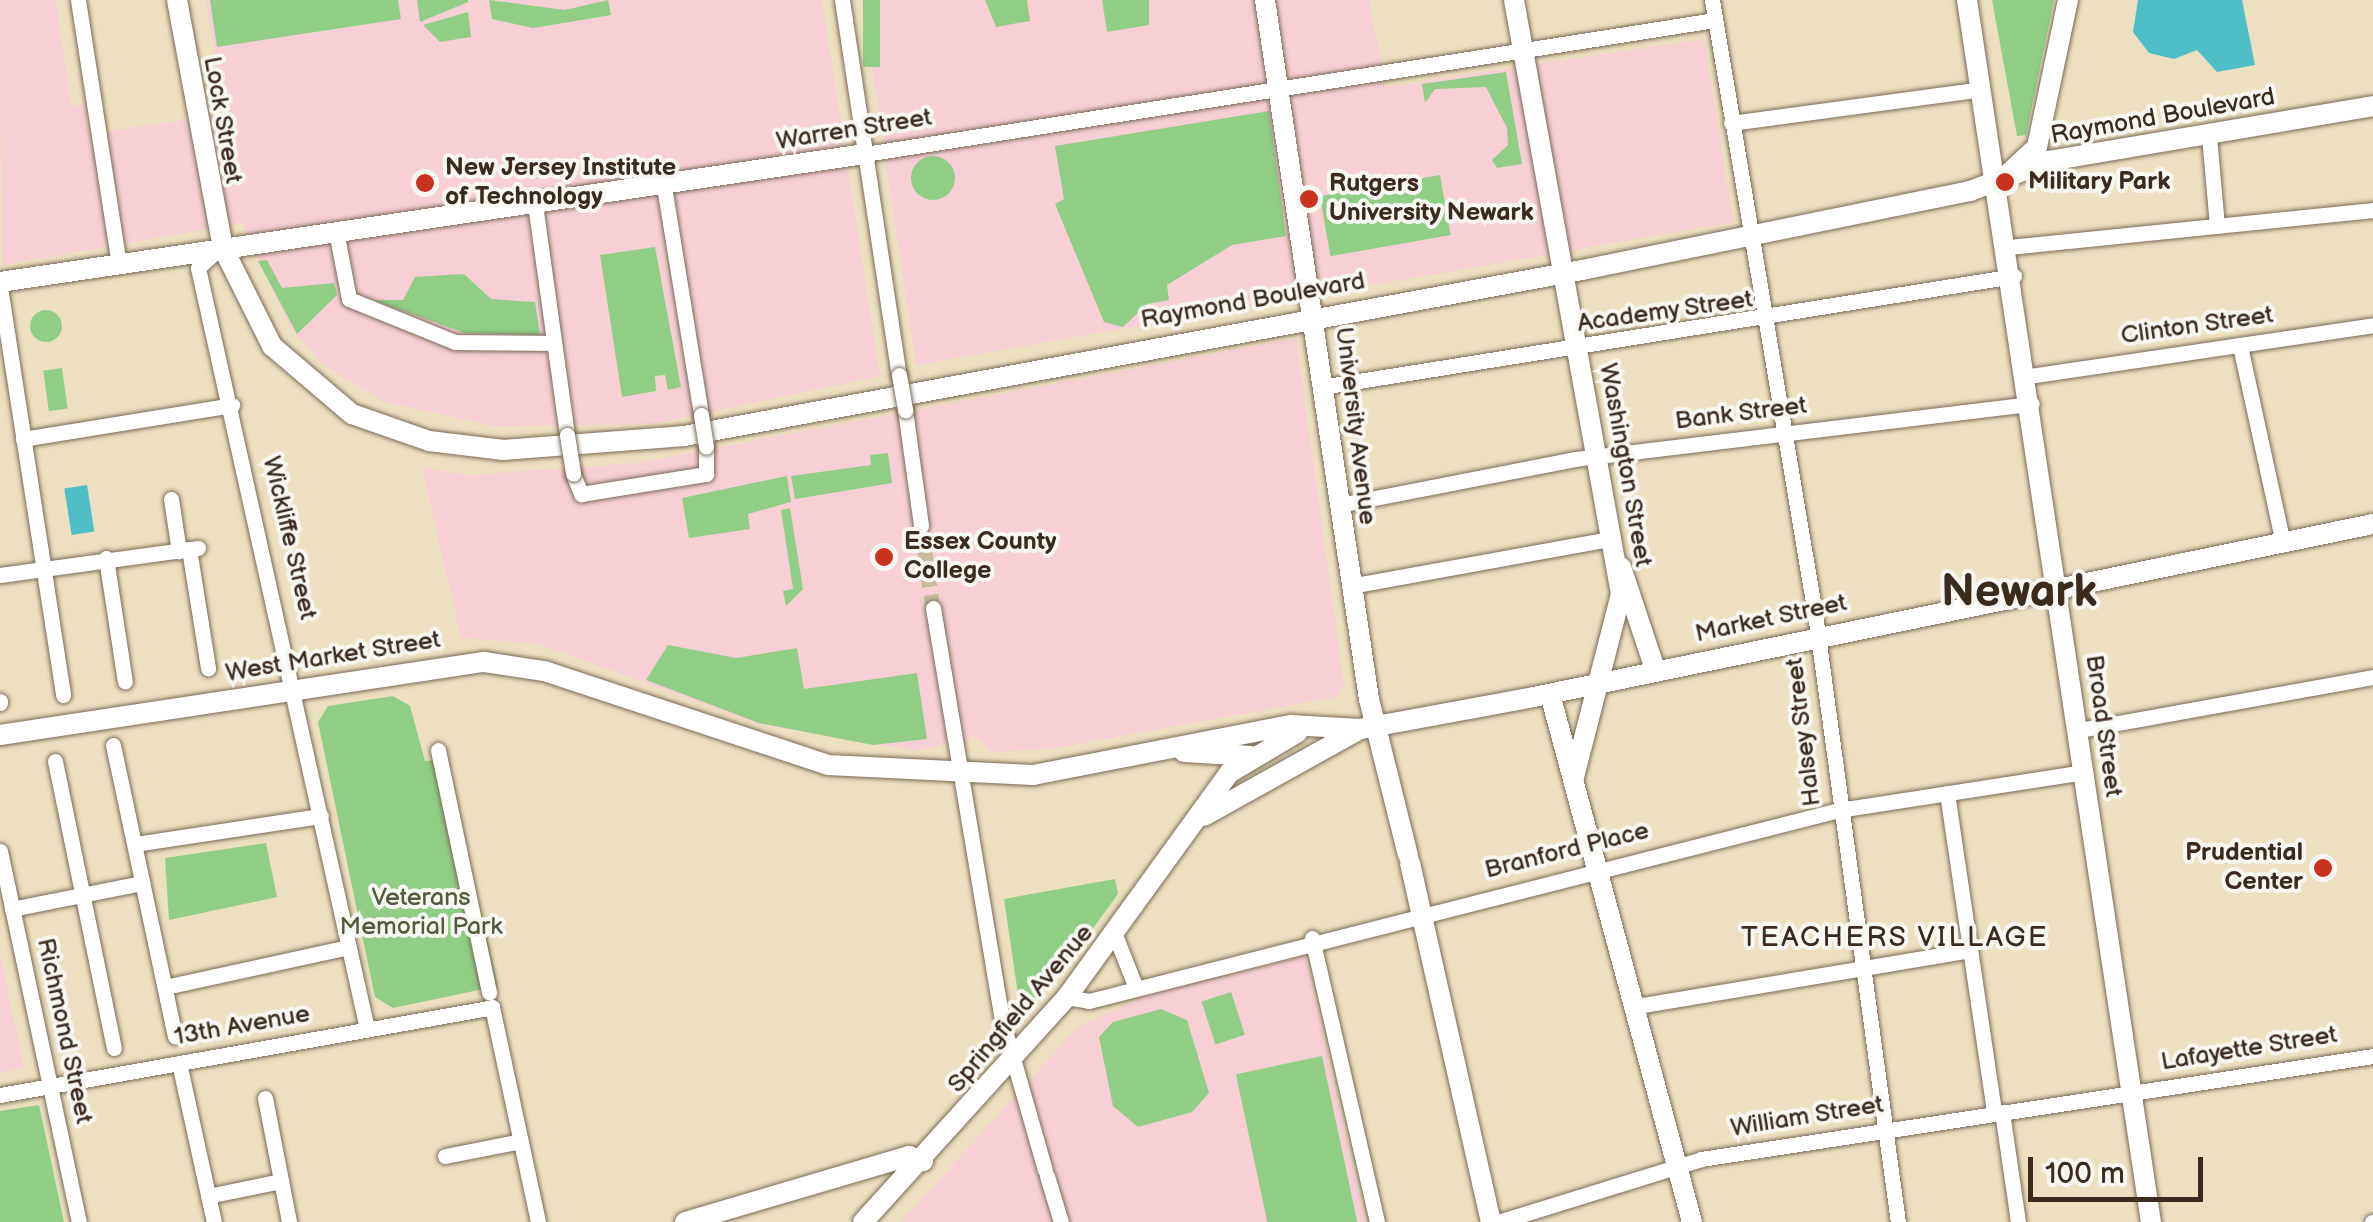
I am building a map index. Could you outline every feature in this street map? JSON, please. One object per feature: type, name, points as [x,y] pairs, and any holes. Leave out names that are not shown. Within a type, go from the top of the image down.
[{"type":"main road","name":"Lock Street","points":[[177,0],[222,248]]},
{"type":"main road","name":"University Avenue","points":[[1265,0],[1316,315],[1321,388],[1368,728],[1409,859],[1494,1222]]},
{"type":"main road","name":"Washington Street","points":[[1514,0],[1618,560],[1620,606],[1574,777]]},
{"type":"main road","name":"Broad Street","points":[[1967,0],[2014,276],[2151,1222]]},
{"type":"main road","points":[[1997,182],[2037,146],[2068,0]]},
{"type":"main road","name":"Raymond Boulevard","points":[[222,248],[262,332],[328,400],[402,434],[503,450],[684,436],[1749,237],[1997,182],[2049,162],[2373,106]]},
{"type":"main road","name":"Warren Street","points":[[0,284],[865,154]]},
{"type":"main road","name":"Market Street","points":[[1184,752],[1203,740],[1306,729],[1368,728],[1550,694],[2058,584],[2373,524]]},
{"type":"main road","points":[[1618,560],[1655,669]]},
{"type":"main road","name":"West Market Street","points":[[0,735],[446,663],[521,666],[790,757],[960,777]]},
{"type":"main road","points":[[1550,694],[1692,1222]]},
{"type":"main road","name":"Springfield Avenue","points":[[1204,816],[1319,750],[1368,728]]},
{"type":"main road","points":[[1250,756],[1306,729]]},
{"type":"main road","name":"Market Street","points":[[960,777],[1184,752],[1250,756],[1319,750]]},
{"type":"main road","name":"Springfield Avenue","points":[[863,1222],[923,1161],[1067,998],[1204,816],[1208,800],[1250,756]]},
{"type":"main road","points":[[684,1222],[909,1156],[923,1161]]},
{"type":"street","points":[[78,0],[119,264]]},
{"type":"street","points":[[842,0],[921,526]]},
{"type":"street","name":"Halsey Street","points":[[1712,0],[1761,324],[1818,635],[1898,1222]]},
{"type":"street","name":"Warren Street","points":[[865,154],[1715,20]]},
{"type":"street","points":[[1731,123],[1980,89]]},
{"type":"street","points":[[2209,136],[2217,226]]},
{"type":"street","points":[[535,204],[574,482],[710,470],[664,186]]},
{"type":"street","points":[[2009,248],[2373,210]]},
{"type":"street","points":[[336,231],[349,299],[454,342],[554,343]]},
{"type":"street","name":"Wickliffe Street","points":[[222,248],[198,268],[296,689],[367,1030]]},
{"type":"street","name":"Academy Street","points":[[1321,388],[1761,324],[2014,276]]},
{"type":"street","points":[[0,284],[63,695]]},
{"type":"street","name":"Clinton Street","points":[[2028,376],[2373,325]]},
{"type":"street","points":[[2240,346],[2283,542]]},
{"type":"street","name":"Bank Street","points":[[1339,505],[1597,456],[2032,404]]},
{"type":"street","points":[[23,438],[232,406]]},
{"type":"street","points":[[170,500],[188,549],[208,668]]},
{"type":"street","points":[[1350,586],[1613,538]]},
{"type":"street","points":[[0,575],[188,549]]},
{"type":"street","points":[[106,558],[126,682]]},
{"type":"street","points":[[932,608],[1012,1063],[1060,1222]]},
{"type":"street","points":[[2079,730],[2373,677]]},
{"type":"street","points":[[113,745],[176,1036]]},
{"type":"street","points":[[438,750],[538,1222]]},
{"type":"street","points":[[55,762],[114,1048]]},
{"type":"street","name":"Branford Place","points":[[1067,998],[1089,1001],[1134,983],[1839,810],[2085,772]]},
{"type":"street","points":[[1948,793],[1970,950],[2018,1222]]},
{"type":"street","points":[[135,844],[321,816]]},
{"type":"street","name":"Richmond Street","points":[[0,852],[80,1222]]},
{"type":"street","points":[[12,909],[142,883]]},
{"type":"street","points":[[1115,935],[1134,983]]},
{"type":"street","points":[[1312,938],[1377,1222]]},
{"type":"street","points":[[165,987],[349,947]]},
{"type":"street","points":[[1637,1006],[1861,964],[1970,950]]},
{"type":"street","name":"13th Avenue","points":[[0,1094],[367,1030],[491,1000]]},
{"type":"street","name":"Lafayette Street","points":[[2133,1092],[2373,1056]]},
{"type":"street","points":[[179,1063],[214,1222]]},
{"type":"street","name":"William Street","points":[[1494,1222],[1678,1168],[1884,1130],[2133,1092]]},
{"type":"street","points":[[265,1098],[289,1222]]},
{"type":"street","points":[[444,1152],[520,1136]]},
{"type":"street","points":[[208,1196],[281,1181]]},
{"type":"shaded area","name":"New Jersey Institute of Technology","points":[[0,0],[56,0],[71,106],[85,105],[89,134],[225,114],[206,0],[822,0],[880,376],[653,424],[494,426],[385,402],[325,366],[290,327],[242,223],[2,265]]},
{"type":"shaded area","name":"Rutgers University Newark","points":[[862,0],[1369,0],[1386,87],[1704,39],[1733,222],[916,365]]},
{"type":"shaded area","name":"Essex County College","points":[[1296,338],[1344,685],[1336,697],[1050,749],[991,752],[975,736],[917,751],[758,724],[537,643],[461,638],[422,468],[471,475],[637,463]]},
{"type":"shaded area","points":[[0,954],[24,1068],[0,1073]]},
{"type":"shaded area","points":[[1306,956],[1365,1222],[901,1222],[1078,1027],[1146,995]]},
{"type":"green space","points":[[210,0],[398,0],[401,19],[217,47]]},
{"type":"green space","points":[[417,0],[468,0],[468,2],[420,22]]},
{"type":"green space","points":[[489,0],[565,10],[608,0],[611,15],[533,28],[492,19]]},
{"type":"green space","points":[[863,0],[880,0],[880,67],[863,67]]},
{"type":"green space","points":[[985,0],[1027,0],[1030,21],[996,27]]},
{"type":"green space","points":[[1102,0],[1149,0],[1149,25],[1107,32]]},
{"type":"green space","name":"Military Park","points":[[1992,0],[2054,0],[2026,135],[2017,136]]},
{"type":"green space","points":[[468,12],[471,37],[440,42],[423,25]]},
{"type":"green space","points":[[1506,72],[1522,164],[1497,168],[1492,160],[1508,145],[1507,128],[1486,87],[1435,89],[1425,103],[1422,84]]},
{"type":"green space","points":[[1269,111],[1286,236],[1232,245],[1167,285],[1169,300],[1147,304],[1123,327],[1104,322],[1055,204],[1064,199],[1055,146]]},
{"type":"green space","points":[[933,156],[949,162],[955,178],[949,194],[933,200],[917,194],[911,178],[917,162]]},
{"type":"green space","points":[[1440,175],[1451,235],[1330,256],[1320,196]]},
{"type":"green space","points":[[655,247],[681,387],[668,390],[665,375],[655,376],[656,391],[622,397],[600,255]]},
{"type":"green space","points":[[267,260],[282,288],[334,283],[337,295],[297,334],[258,261]]},
{"type":"green space","points":[[464,274],[491,299],[535,302],[540,335],[465,333],[373,300],[403,300],[415,277]]},
{"type":"green space","points":[[46,310],[57,315],[62,326],[57,337],[46,342],[35,337],[30,326],[35,315]]},
{"type":"green space","points":[[62,368],[68,409],[49,411],[43,371]]},
{"type":"green space","points":[[888,453],[892,483],[795,499],[791,476],[871,465],[870,455]]},
{"type":"green space","points":[[787,476],[791,502],[748,514],[750,529],[689,538],[682,498]]},
{"type":"green space","points":[[790,508],[803,589],[786,606],[783,591],[793,589],[781,510]]},
{"type":"green space","points":[[668,645],[736,658],[797,648],[804,689],[917,673],[927,739],[873,745],[759,723],[646,680]]},
{"type":"green space","name":"Veterans Memorial Park","points":[[393,696],[410,706],[425,761],[446,759],[498,986],[393,1008],[375,997],[318,722],[328,706]]},
{"type":"green space","points":[[266,843],[277,897],[169,920],[165,858]]},
{"type":"green space","points":[[1115,879],[1118,894],[1075,953],[1030,1004],[1019,1001],[1004,899]]},
{"type":"green space","points":[[1231,992],[1245,1035],[1215,1044],[1202,1002]]},
{"type":"green space","points":[[1161,1009],[1187,1020],[1209,1093],[1192,1112],[1138,1127],[1113,1106],[1099,1037],[1113,1022]]},
{"type":"green space","points":[[1322,1056],[1357,1222],[1267,1222],[1236,1074]]},
{"type":"green space","points":[[39,1105],[64,1222],[0,1222],[0,1111]]},
{"type":"water","points":[[2138,0],[2242,0],[2255,65],[2217,72],[2197,50],[2174,59],[2149,53],[2133,32]]},
{"type":"water","points":[[87,485],[94,531],[72,535],[64,489]]},
{"type":"tunnel","points":[[921,526],[933,608]]},
{"type":"place","name":"Military Park","points":[[2005,182]]},
{"type":"place","name":"New Jersey Institute of Technology","points":[[425,183]]},
{"type":"place","name":"Rutgers University Newark","points":[[1309,199]]},
{"type":"place","name":"Essex County College","points":[[884,557]]},
{"type":"place","name":"Prudential Center","points":[[2323,868]]},
{"type":"district","name":"Newark","points":[[2019,593]]},
{"type":"district","name":"TEACHERS VILLAGE","points":[[1895,938]]}]
